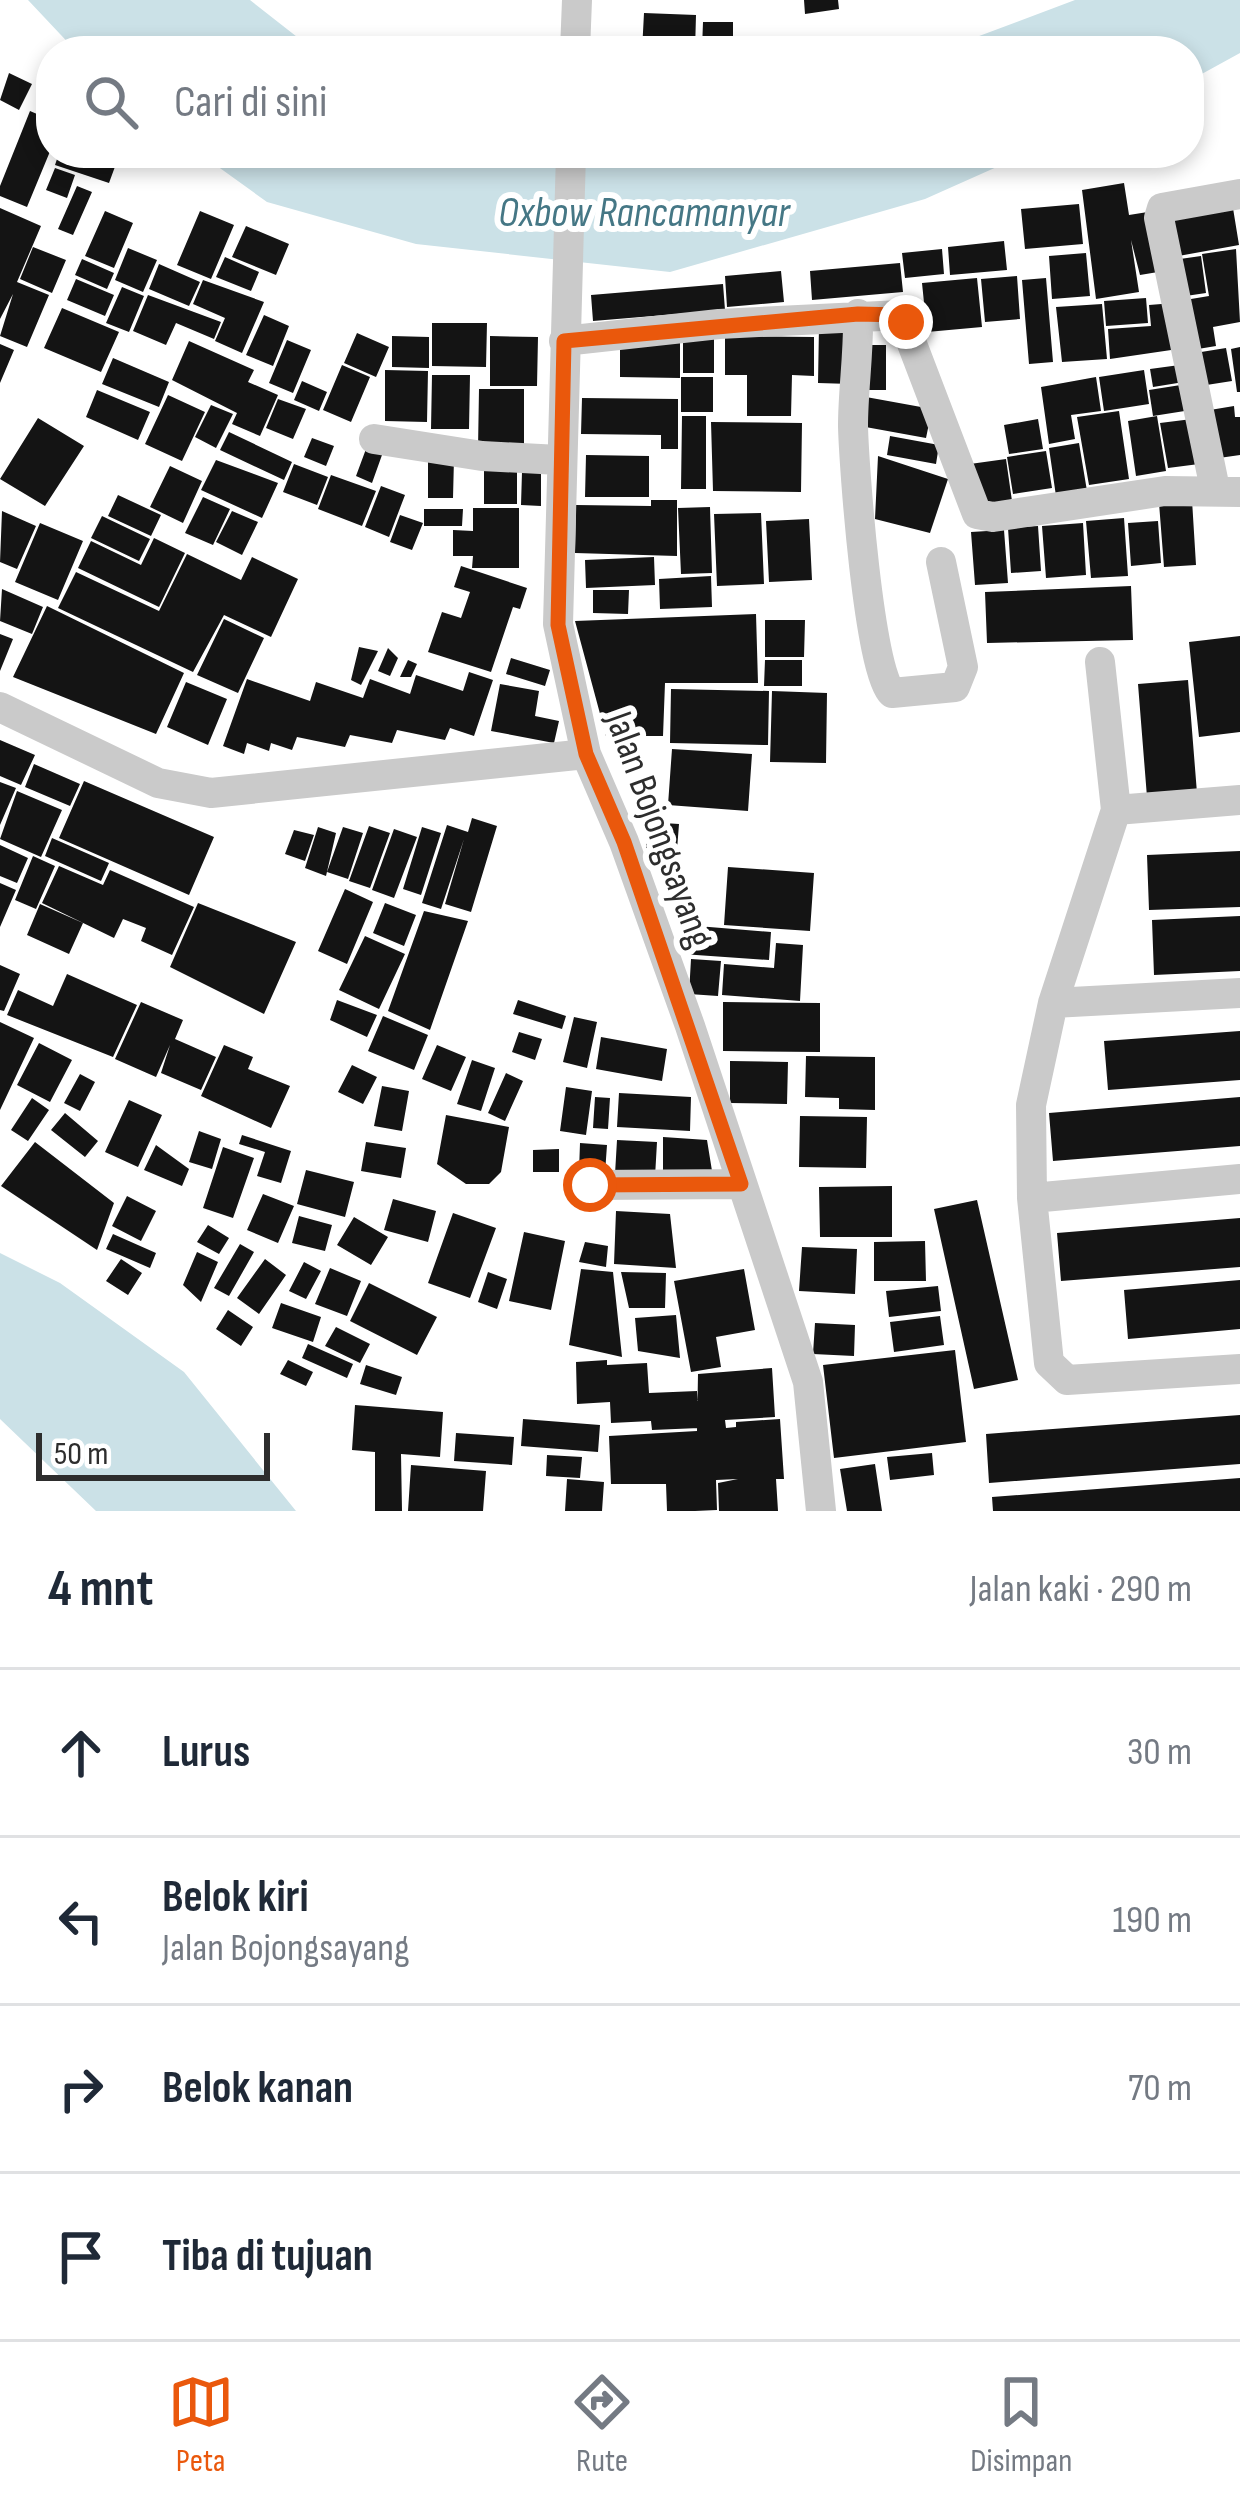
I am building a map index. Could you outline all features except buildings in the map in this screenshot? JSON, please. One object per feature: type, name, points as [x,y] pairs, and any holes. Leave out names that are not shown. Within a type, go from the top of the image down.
[{"type":"street","points":[[576,36],[578,0]]},
{"type":"street","name":"Jalan Bojongsayang","points":[[570,168],[558,625],[586,754],[637,878],[808,1382],[821,1511]]},
{"type":"street","points":[[564,335],[901,315],[977,514],[993,517],[1166,490],[1227,491],[1159,218],[1162,208],[1240,194]]},
{"type":"street","points":[[858,314],[856,478],[874,638],[884,686],[892,693],[955,687],[959,680],[963,667],[941,562]]},
{"type":"street","points":[[374,439],[482,456],[559,460]]},
{"type":"street","points":[[1100,662],[1116,810],[1053,1003],[1031,1105],[1032,1198],[1049,1363],[1067,1381],[1240,1369]]},
{"type":"street","points":[[0,706],[158,783],[212,793],[586,754]]},
{"type":"street","points":[[1116,810],[1240,800]]},
{"type":"street","points":[[1053,1003],[1240,993]]},
{"type":"street","points":[[1032,1198],[1240,1179]]},
{"type":"street","points":[[590,1185],[741,1184]]},
{"type":"water","points":[[28,0],[250,0],[296,36],[62,36]]},
{"type":"water","points":[[1075,0],[1240,0],[1240,53],[1204,73],[1204,36],[979,36]]},
{"type":"water","name":"Oxbow Rancamanyar","points":[[220,168],[994,168],[925,199],[670,272],[416,244],[267,202]]},
{"type":"water","points":[[0,1253],[60,1283],[184,1372],[296,1511],[96,1511],[0,1419]]},
{"type":"route","points":[[590,1185],[741,1184],[624,842],[586,754],[558,625],[564,341],[858,314],[901,315],[906,322]]}]
